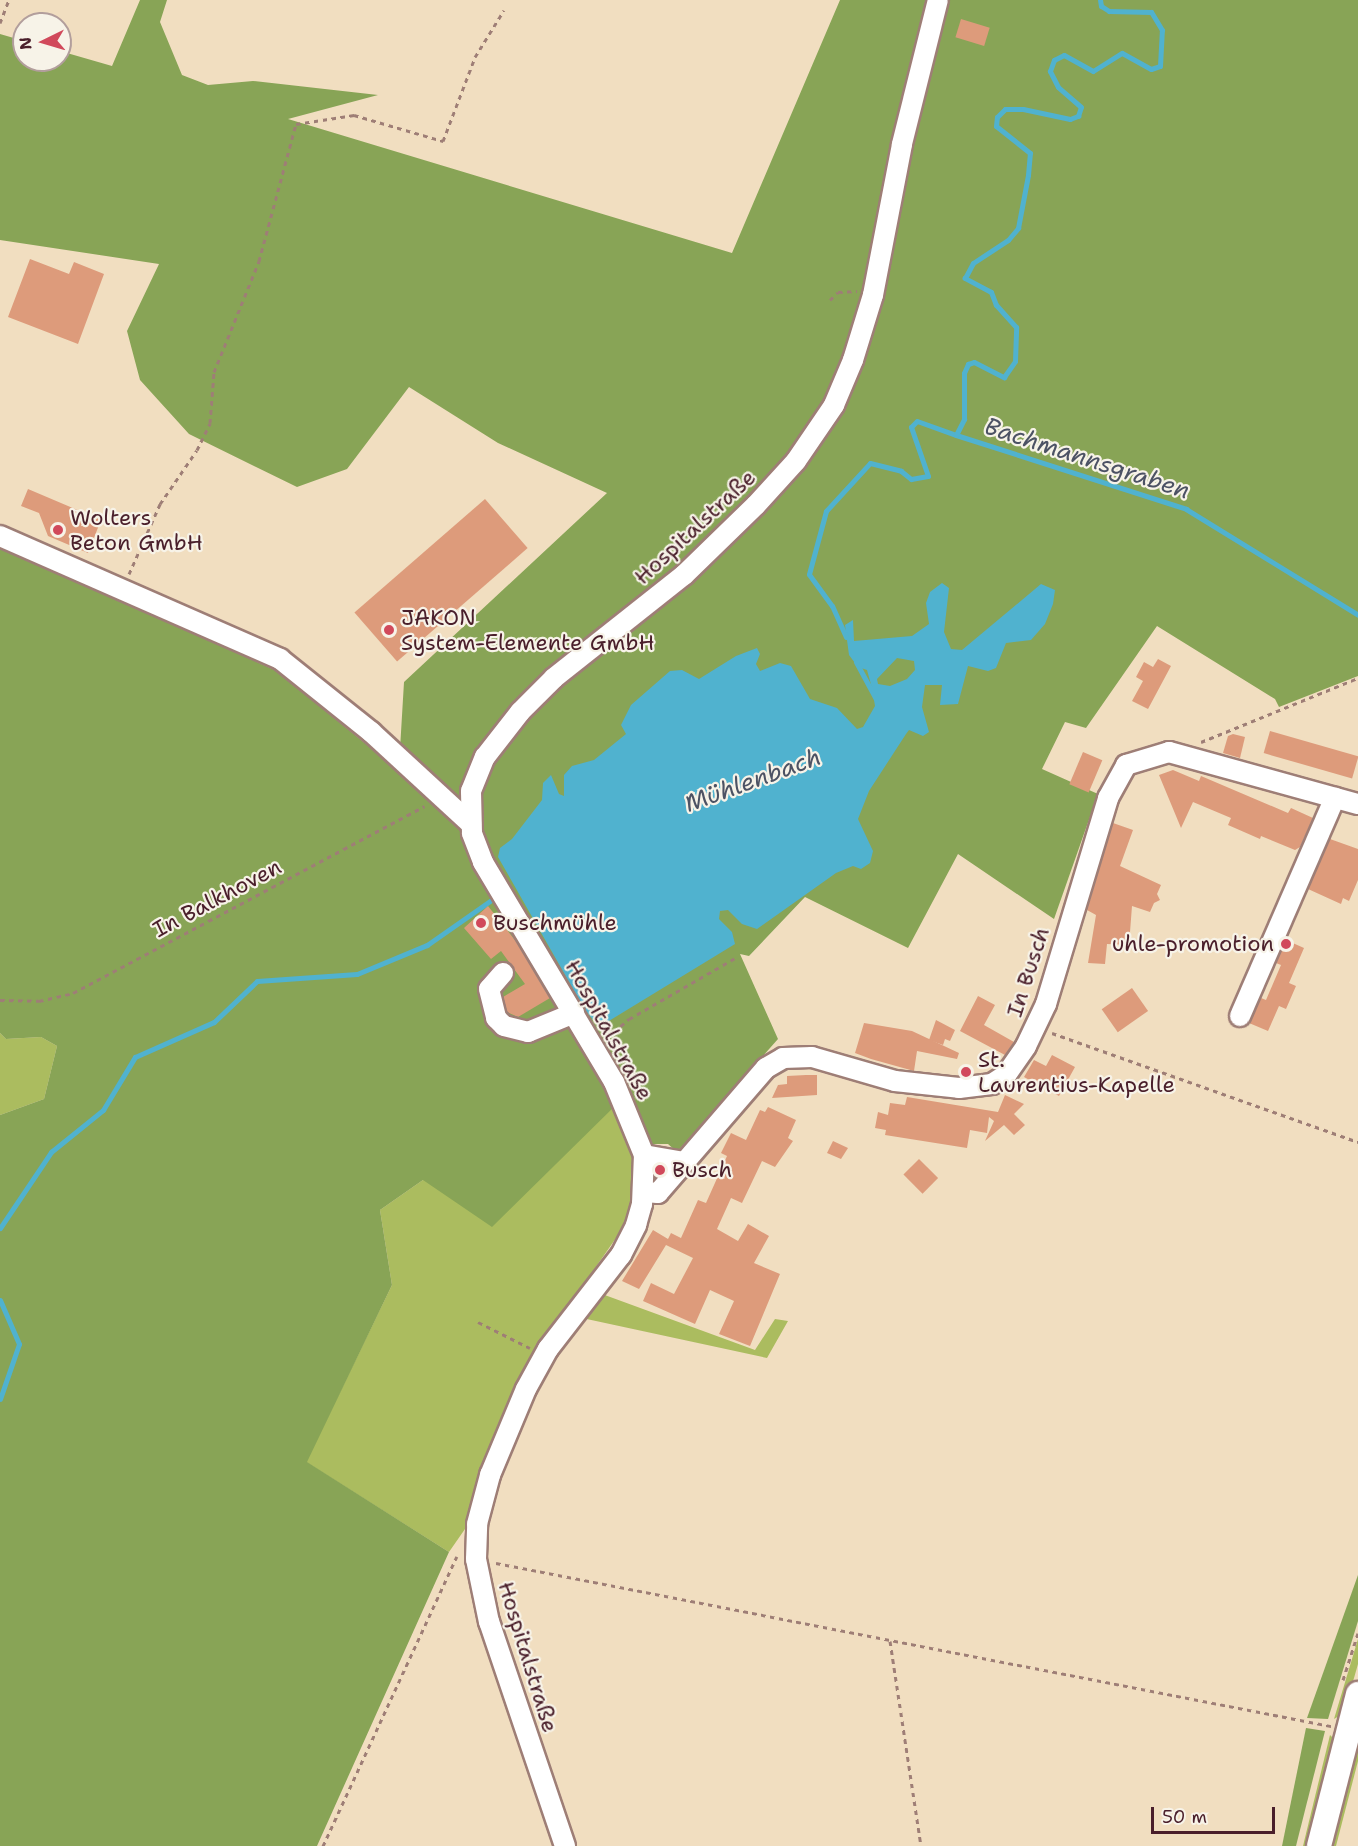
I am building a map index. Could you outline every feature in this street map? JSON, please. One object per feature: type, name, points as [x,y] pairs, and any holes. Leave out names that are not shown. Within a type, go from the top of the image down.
[{"type":"main road","points":[[1319,1846],[1358,1694]]},
{"type":"street","name":"Hospitalstraße","points":[[566,1846],[489,1622],[476,1559],[477,1524],[490,1475],[545,1355],[621,1255],[636,1225],[643,1192],[644,1155],[614,1082],[483,862],[471,824],[471,791],[478,771],[520,712],[554,678],[684,575],[796,461],[834,405],[853,360],[873,295],[902,144],[939,0]]},
{"type":"street","points":[[0,536],[279,659],[371,732],[471,824]]},
{"type":"street","name":"In Busch","points":[[643,1192],[658,1193],[766,1068],[783,1058],[812,1057],[895,1081],[978,1088],[1006,1075],[1036,1027],[1108,798],[1126,765],[1170,752],[1358,804]]},
{"type":"street","points":[[1240,1016],[1335,798]]},
{"type":"street","points":[[503,973],[489,989],[496,1018],[504,1026],[528,1032],[574,1013]]},
{"type":"street","points":[[644,1155],[684,1162]]},
{"type":"path","points":[[0,23],[9,0]]},
{"type":"path","points":[[122,589],[160,504],[210,423],[214,372],[259,261],[296,124],[354,115],[443,141],[475,57],[504,10]]},
{"type":"path","points":[[830,300],[850,290],[873,295]]},
{"type":"path","points":[[1200,742],[1358,678]]},
{"type":"path","name":"In Balkhoven","points":[[0,1000],[39,1001],[73,993],[442,796]]},
{"type":"path","points":[[595,1049],[629,1018],[735,958]]},
{"type":"path","points":[[1036,1027],[1358,1142]]},
{"type":"path","points":[[478,1322],[545,1355]]},
{"type":"path","points":[[323,1846],[459,1553],[476,1559],[1348,1730]]},
{"type":"path","points":[[890,1641],[921,1846]]},
{"type":"green space","points":[[140,0],[167,0],[160,22],[182,75],[208,85],[253,81],[378,95],[288,119],[732,253],[840,0],[1358,0],[1358,676],[1279,707],[1275,699],[1157,626],[1086,728],[1065,722],[1042,769],[1098,794],[1054,919],[958,854],[908,948],[805,897],[749,956],[740,954],[778,1039],[677,1152],[668,1144],[649,1144],[619,1102],[492,1227],[423,1180],[380,1210],[392,1285],[307,1462],[449,1552],[317,1846],[0,1846],[0,1115],[44,1099],[57,1046],[41,1037],[6,1039],[0,1033],[0,547],[277,671],[394,767],[400,749],[404,682],[607,493],[498,443],[409,387],[347,469],[297,487],[189,434],[140,380],[127,331],[159,264],[0,240],[0,34],[12,38],[12,72],[72,72],[72,54],[112,66]]},
{"type":"green space","points":[[0,1033],[6,1039],[41,1037],[57,1046],[44,1099],[0,1115]]},
{"type":"green space","points":[[619,1102],[634,1152],[634,1204],[623,1228],[547,1337],[516,1400],[465,1529],[449,1552],[306,1462],[392,1285],[380,1210],[423,1180]]},
{"type":"green space","points":[[602,1294],[755,1350],[775,1319],[788,1321],[767,1358],[582,1318]]},
{"type":"green space","points":[[1358,1575],[1358,1621],[1328,1719],[1307,1718]]},
{"type":"green space","points":[[1358,1639],[1358,1664],[1344,1713],[1334,1719]]},
{"type":"green space","points":[[1306,1728],[1325,1731],[1296,1846],[1282,1846]]},
{"type":"green space","points":[[1358,1734],[1358,1761],[1336,1846],[1329,1846]]},
{"type":"green space","points":[[1330,1735],[1335,1740],[1310,1846],[1303,1846]]},
{"type":"water","points":[[942,583],[949,588],[944,632],[951,649],[962,650],[1041,584],[1055,590],[1053,604],[1045,624],[1031,640],[1006,643],[996,668],[988,671],[968,666],[958,704],[940,705],[942,685],[925,685],[922,707],[929,732],[923,736],[909,730],[869,791],[858,819],[873,851],[870,863],[861,869],[853,866],[836,873],[757,929],[742,924],[728,910],[720,911],[719,919],[732,932],[735,944],[599,1027],[585,1010],[498,857],[500,848],[512,839],[542,800],[543,783],[551,775],[559,794],[564,796],[564,775],[572,766],[594,760],[626,734],[621,725],[631,705],[670,671],[682,670],[699,679],[736,656],[757,648],[760,654],[756,664],[760,671],[780,663],[791,666],[810,699],[837,708],[857,729],[863,727],[875,706],[872,688],[867,670],[858,667],[849,655],[845,625],[853,620],[854,641],[912,636],[929,624],[926,603],[930,592]],"holes":[[[897,658],[914,661],[915,670],[907,679],[890,686],[878,684],[877,679]]]},
{"type":"building","points":[[961,19],[990,28],[984,46],[955,37]]},
{"type":"building","points":[[30,259],[69,274],[74,262],[104,274],[78,344],[8,317]]},
{"type":"building","points":[[28,489],[101,520],[88,553],[48,536],[39,513],[21,506]]},
{"type":"building","points":[[485,499],[528,548],[397,662],[354,612]]},
{"type":"building","points":[[1158,659],[1171,666],[1148,709],[1132,701],[1143,681],[1136,677],[1144,662],[1153,667]]},
{"type":"building","points":[[1270,731],[1358,756],[1352,778],[1264,753]]},
{"type":"building","points":[[1233,734],[1245,737],[1240,758],[1223,753],[1228,736]]},
{"type":"building","points":[[1083,752],[1102,760],[1089,792],[1069,784]]},
{"type":"building","points":[[1173,770],[1199,781],[1201,776],[1288,813],[1291,808],[1313,818],[1300,847],[1295,850],[1261,836],[1260,839],[1228,825],[1231,818],[1193,802],[1181,828],[1159,775]]},
{"type":"building","points":[[1113,823],[1133,830],[1120,866],[1161,885],[1157,894],[1160,900],[1154,903],[1150,912],[1132,906],[1129,945],[1107,944],[1105,964],[1088,963],[1096,915],[1087,910]]},
{"type":"building","points":[[1330,839],[1358,849],[1358,880],[1349,901],[1343,898],[1341,904],[1308,889]]},
{"type":"building","points":[[488,906],[518,944],[550,998],[518,1017],[507,1012],[503,997],[525,984],[501,951],[491,959],[464,928]]},
{"type":"building","points":[[1286,940],[1304,948],[1289,983],[1296,986],[1286,1009],[1279,1006],[1268,1031],[1249,1023],[1261,998],[1266,1000],[1281,965],[1276,963]]},
{"type":"building","points":[[1132,988],[1148,1011],[1118,1032],[1102,1009]]},
{"type":"building","points":[[978,996],[995,1005],[984,1025],[1014,1042],[1005,1055],[960,1031]]},
{"type":"building","points":[[936,1020],[955,1030],[950,1041],[945,1039],[943,1045],[929,1040]]},
{"type":"building","points":[[864,1023],[912,1031],[959,1053],[957,1059],[917,1051],[914,1071],[855,1053]]},
{"type":"building","points":[[1052,1055],[1075,1067],[1059,1096],[1024,1077],[1034,1060],[1046,1066]]},
{"type":"building","points":[[817,1075],[817,1095],[772,1098],[778,1085],[787,1084],[787,1076]]},
{"type":"building","points":[[1005,1095],[1024,1104],[1014,1114],[1025,1125],[1014,1135],[1004,1125],[985,1141],[994,1121],[989,1117],[987,1133],[970,1130],[967,1148],[885,1135],[886,1130],[875,1128],[878,1112],[888,1115],[890,1103],[905,1105],[907,1097],[998,1112]]},
{"type":"building","points":[[768,1107],[796,1120],[788,1138],[793,1141],[775,1167],[762,1161],[742,1203],[731,1198],[717,1229],[738,1241],[748,1224],[769,1236],[754,1263],[780,1274],[750,1346],[719,1334],[734,1301],[710,1290],[695,1324],[643,1301],[651,1283],[674,1294],[693,1258],[666,1245],[639,1289],[622,1281],[653,1230],[668,1239],[671,1233],[681,1238],[698,1200],[706,1203],[727,1156],[721,1153],[731,1133],[746,1140],[760,1110],[765,1112]]},
{"type":"building","points":[[833,1141],[848,1148],[841,1159],[827,1153]]},
{"type":"building","points":[[919,1159],[938,1178],[923,1194],[903,1175]]},
{"type":"waterway","name":"Mühlenbach","points":[[846,637],[832,606],[809,574],[826,511],[870,463],[901,471],[911,479],[928,476],[911,427],[917,421],[956,435],[964,419],[964,373],[968,364],[974,362],[1004,377],[1015,361],[1016,327],[996,305],[991,292],[965,278],[973,263],[1008,240],[1018,228],[1030,153],[996,126],[997,117],[1005,109],[1023,109],[1070,119],[1078,116],[1081,107],[1058,87],[1050,71],[1054,60],[1064,55],[1093,71],[1122,53],[1151,69],[1160,66],[1162,30],[1151,12],[1109,11],[1101,6],[1100,0]]},
{"type":"waterway","name":"Bachmannsgraben","points":[[956,435],[1186,509],[1358,615]]},
{"type":"waterway","name":"Mühlenbach","points":[[856,662],[876,699]]},
{"type":"waterway","name":"Mühlenbach","points":[[0,1228],[51,1152],[103,1110],[135,1057],[214,1022],[257,981],[357,974],[427,945],[497,896]]},
{"type":"waterway","name":"Mühlenbach","points":[[0,1300],[19,1344],[0,1399]]},
{"type":"place","name":"Wolters Beton GmbH","points":[[58,530]]},
{"type":"place","name":"JAKON System-Elemente GmbH","points":[[389,630]]},
{"type":"place","name":"Buschmühle","points":[[481,923]]},
{"type":"place","name":"uhle-promotion","points":[[1286,944]]},
{"type":"place","name":"St. Laurentius-Kapelle","points":[[966,1072]]},
{"type":"place","name":"Busch","points":[[660,1170]]}]
